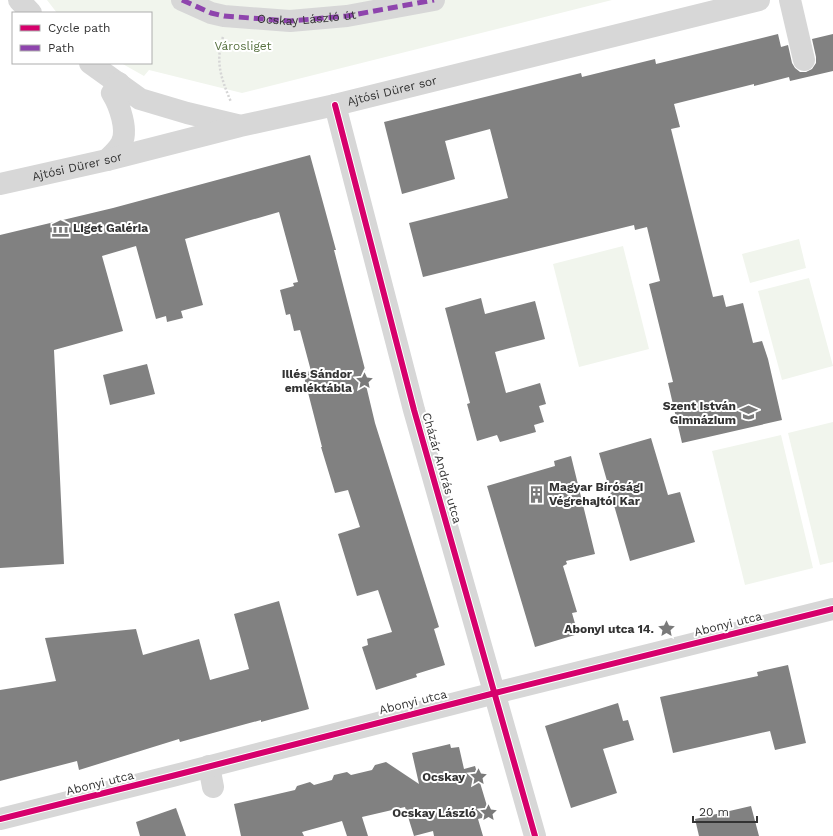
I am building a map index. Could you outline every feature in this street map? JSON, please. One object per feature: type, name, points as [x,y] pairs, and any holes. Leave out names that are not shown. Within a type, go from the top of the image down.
[{"type":"street","points":[[19,0],[29,12]]},
{"type":"street","name":"Ocskay László út","points":[[182,0],[211,13],[233,18],[290,21],[347,16],[434,0]]},
{"type":"street","name":"Ajtósi Dürer sor","points":[[0,184],[107,160],[240,126],[335,105],[759,0]]},
{"type":"street","points":[[790,0],[804,60]]},
{"type":"street","points":[[92,64],[120,83],[140,99],[187,113],[240,126]]},
{"type":"street","points":[[107,160],[122,143],[124,133],[118,103],[112,93],[120,83]]},
{"type":"street","name":"Cházár András utca","points":[[335,105],[414,410],[535,836]]},
{"type":"street","name":"Abonyi utca","points":[[0,819],[495,693],[833,610]]},
{"type":"street","points":[[209,766],[213,787]]},
{"type":"path","points":[[233,18],[223,38],[218,58],[224,85],[240,126]]},
{"type":"green space","name":"Városliget","points":[[47,0],[612,0],[242,93],[149,70],[144,76],[123,64],[152,64],[152,12],[56,12]]},
{"type":"green space","points":[[799,239],[806,268],[750,283],[742,254]]},
{"type":"green space","points":[[623,246],[649,349],[579,367],[553,264]]},
{"type":"green space","points":[[809,278],[833,366],[782,380],[758,291]]},
{"type":"green space","points":[[833,422],[833,562],[820,565],[788,433]]},
{"type":"green space","points":[[781,435],[813,568],[745,585],[712,451]]},
{"type":"building","points":[[778,34],[781,47],[788,45],[792,63],[795,68],[800,72],[806,72],[812,69],[816,63],[812,39],[833,34],[833,71],[790,81],[789,77],[754,86],[754,84],[674,104],[680,127],[671,129],[713,297],[723,295],[726,307],[743,303],[753,343],[762,341],[768,359],[782,420],[682,443],[668,383],[673,382],[649,284],[660,281],[647,227],[635,230],[634,225],[423,277],[409,223],[508,198],[490,129],[445,141],[455,179],[402,194],[384,122],[581,73],[582,77],[655,59],[656,64]]},
{"type":"building","points":[[310,155],[336,250],[334,250],[368,381],[365,381],[375,423],[439,627],[434,629],[445,665],[416,674],[417,677],[376,690],[362,647],[368,645],[367,639],[392,632],[378,590],[357,596],[338,534],[360,527],[348,490],[335,493],[321,447],[303,373],[311,371],[300,330],[294,331],[290,314],[286,315],[280,290],[294,286],[293,283],[298,282],[279,212],[185,239],[203,305],[181,311],[183,318],[167,322],[166,316],[156,319],[136,246],[102,256],[123,331],[54,350],[64,564],[0,568],[0,235],[113,208]]},
{"type":"building","points":[[481,298],[485,314],[535,301],[545,339],[495,352],[506,393],[540,383],[546,404],[539,406],[544,422],[534,425],[536,432],[500,442],[497,435],[477,441],[467,404],[470,403],[445,308]]},
{"type":"building","points":[[147,364],[155,394],[110,405],[103,375]]},
{"type":"building","points":[[651,438],[668,495],[680,492],[695,542],[630,561],[599,453]]},
{"type":"building","points":[[571,456],[595,554],[566,561],[567,564],[563,566],[577,612],[572,613],[578,634],[535,647],[487,486],[555,466],[554,461]]},
{"type":"building","points":[[279,601],[309,709],[261,722],[261,720],[180,742],[179,739],[79,770],[77,761],[0,781],[0,690],[56,681],[45,638],[136,629],[143,655],[199,639],[210,680],[249,669],[234,614]]},
{"type":"building","points":[[788,665],[806,743],[775,750],[770,731],[673,753],[660,697],[758,676],[757,672]]},
{"type":"building","points":[[618,703],[623,721],[628,720],[634,740],[603,749],[617,793],[571,808],[545,726]]},
{"type":"building","points":[[450,744],[451,748],[459,747],[464,769],[475,766],[490,816],[478,819],[483,836],[434,836],[433,831],[414,836],[405,807],[362,817],[368,836],[347,836],[342,821],[302,832],[304,836],[241,836],[234,804],[295,790],[297,786],[310,782],[314,785],[332,780],[334,775],[347,772],[351,775],[372,770],[375,765],[386,762],[419,784],[412,753]]},
{"type":"building","points":[[751,806],[759,836],[699,836],[695,819]]},
{"type":"building","points":[[176,808],[186,836],[140,836],[136,822]]},
{"type":"marked path","points":[[182,0],[211,13],[224,16],[290,21],[347,16],[434,0]]},
{"type":"cycle path","points":[[335,105],[414,410],[535,836]]},
{"type":"cycle path","points":[[0,819],[833,609]]},
{"type":"place","name":"Liget Galéria","points":[[60,228]]},
{"type":"place","name":"Illés Sándor emléktábla","points":[[365,381]]},
{"type":"place","name":"Szent István Gimnázium","points":[[749,413]]},
{"type":"place","name":"Magyar Bírósági Végrehajtói Kar","points":[[536,494]]},
{"type":"place","name":"Abonyi utca 14.","points":[[667,629]]},
{"type":"place","name":"Ocskay","points":[[478,777]]},
{"type":"place","name":"Ocskay László","points":[[489,813]]}]
